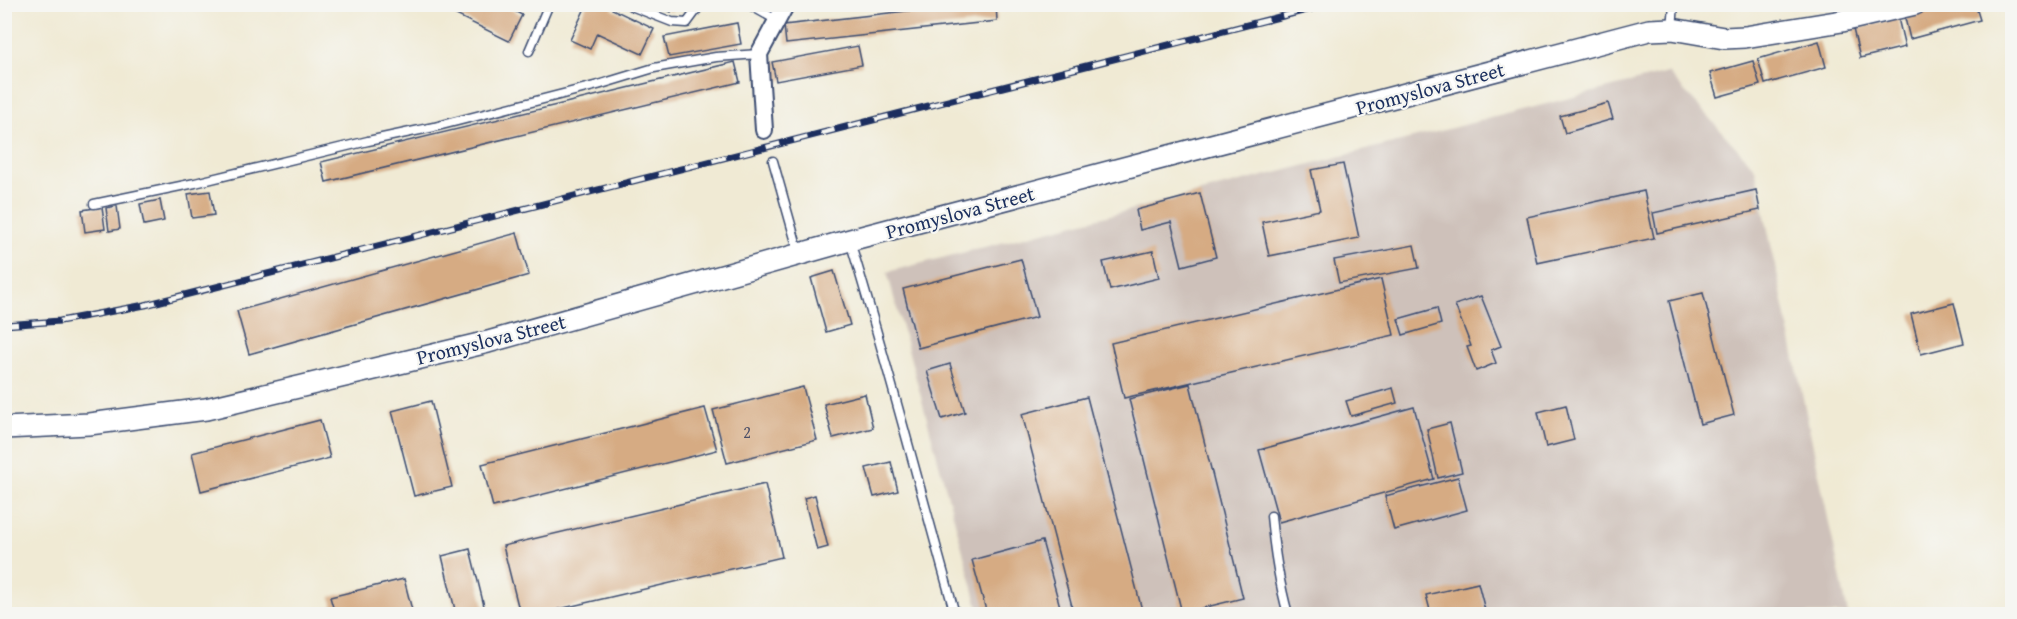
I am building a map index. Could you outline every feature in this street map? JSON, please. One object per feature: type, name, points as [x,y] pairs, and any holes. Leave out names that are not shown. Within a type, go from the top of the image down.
[{"type":"street","points":[[764,130],[759,54],[786,4]]},
{"type":"street","name":"Promyslova Street","points":[[4,428],[89,424],[206,409],[488,342],[800,256],[850,240],[1649,30],[1672,29],[1724,38],[1745,38],[1842,21],[1915,4]]},
{"type":"lane","points":[[528,51],[549,4]]},
{"type":"lane","points":[[630,6],[672,22],[687,23],[700,4]]},
{"type":"lane","points":[[748,4],[778,21]]},
{"type":"lane","points":[[1672,29],[1674,4]]},
{"type":"lane","points":[[94,204],[195,183],[434,127],[598,85],[654,68],[716,57],[759,54]]},
{"type":"lane","points":[[773,161],[800,256]]},
{"type":"lane","points":[[850,240],[884,351],[955,615]]},
{"type":"lane","points":[[1271,516],[1274,548],[1288,615]]},
{"type":"shaded area","points":[[1668,73],[1755,168],[1848,614],[980,614],[887,272]]},
{"type":"building","points":[[456,4],[501,4],[522,15],[509,41],[452,13]]},
{"type":"building","points":[[587,4],[614,4],[612,9],[654,29],[642,54],[597,33],[590,49],[570,40]]},
{"type":"building","points":[[655,4],[674,4],[671,12]]},
{"type":"building","points":[[968,4],[996,4],[997,21],[786,44],[784,25]]},
{"type":"building","points":[[1940,4],[1975,4],[1980,20],[1910,39],[1904,14]]},
{"type":"building","points":[[1898,18],[1905,47],[1860,58],[1853,29]]},
{"type":"building","points":[[737,23],[741,44],[669,57],[664,37]]},
{"type":"building","points":[[1819,41],[1826,67],[1765,84],[1758,59]]},
{"type":"building","points":[[858,46],[862,65],[776,81],[772,62]]},
{"type":"building","points":[[1753,61],[1760,85],[1717,97],[1710,73]]},
{"type":"building","points":[[735,62],[740,82],[326,182],[321,162]]},
{"type":"building","points":[[1608,103],[1613,119],[1565,133],[1560,116]]},
{"type":"building","points":[[1343,164],[1359,238],[1269,256],[1262,222],[1320,210],[1311,170]]},
{"type":"building","points":[[1756,190],[1760,210],[1657,233],[1653,213]]},
{"type":"building","points":[[210,191],[214,215],[192,218],[188,194]]},
{"type":"building","points":[[1644,191],[1654,238],[1537,263],[1527,217]]},
{"type":"building","points":[[1200,193],[1216,257],[1182,266],[1171,222],[1140,230],[1136,210]]},
{"type":"building","points":[[160,200],[164,221],[144,225],[140,204]]},
{"type":"building","points":[[117,206],[120,229],[109,231],[106,208]]},
{"type":"building","points":[[102,207],[105,229],[85,232],[82,210]]},
{"type":"building","points":[[517,233],[529,275],[249,354],[237,311]]},
{"type":"building","points":[[1414,245],[1419,268],[1339,283],[1334,260]]},
{"type":"building","points":[[1153,251],[1159,278],[1110,290],[1103,262]]},
{"type":"building","points":[[1021,259],[1037,317],[918,348],[903,289]]},
{"type":"building","points":[[834,271],[850,325],[826,332],[811,278]]},
{"type":"building","points":[[1381,279],[1394,335],[1124,398],[1111,343]]},
{"type":"building","points":[[1703,293],[1734,415],[1700,424],[1669,301]]},
{"type":"building","points":[[1481,296],[1501,346],[1491,350],[1496,363],[1476,371],[1467,347],[1471,346],[1455,305]]},
{"type":"building","points":[[1954,303],[1964,343],[1921,354],[1911,314]]},
{"type":"building","points":[[1437,308],[1441,324],[1403,335],[1398,319]]},
{"type":"building","points":[[950,364],[965,412],[942,419],[927,371]]},
{"type":"building","points":[[1190,384],[1243,598],[1182,613],[1129,399]]},
{"type":"building","points":[[803,387],[817,440],[727,463],[713,410]]},
{"type":"building","points":[[1393,388],[1397,403],[1351,416],[1346,401]]},
{"type":"building","points":[[865,394],[873,428],[833,438],[824,404]]},
{"type":"building","points":[[1087,397],[1143,614],[1074,614],[1022,414]]},
{"type":"building","points":[[431,401],[452,487],[414,496],[392,411]]},
{"type":"building","points":[[1566,405],[1574,440],[1546,447],[1538,412]]},
{"type":"building","points":[[1414,407],[1434,479],[1279,522],[1259,450]]},
{"type":"building","points":[[705,408],[717,450],[493,507],[482,464]]},
{"type":"building","points":[[320,420],[330,458],[201,491],[192,453]]},
{"type":"building","points":[[1450,423],[1462,472],[1438,478],[1427,429]]},
{"type":"building","points":[[891,462],[898,491],[874,497],[866,468]]},
{"type":"building","points":[[1458,477],[1467,510],[1394,530],[1385,496]]},
{"type":"building","points":[[765,484],[782,557],[538,614],[520,614],[503,546]]},
{"type":"building","points":[[815,495],[828,547],[817,550],[804,498]]},
{"type":"building","points":[[1042,541],[1062,614],[987,614],[972,560]]},
{"type":"building","points":[[470,549],[486,614],[456,614],[442,556]]},
{"type":"building","points":[[404,579],[413,614],[335,614],[330,597]]},
{"type":"building","points":[[1478,583],[1486,614],[1431,614],[1426,595]]},
{"type":"railway","points":[[4,325],[60,321],[145,305],[1330,4]]}]
